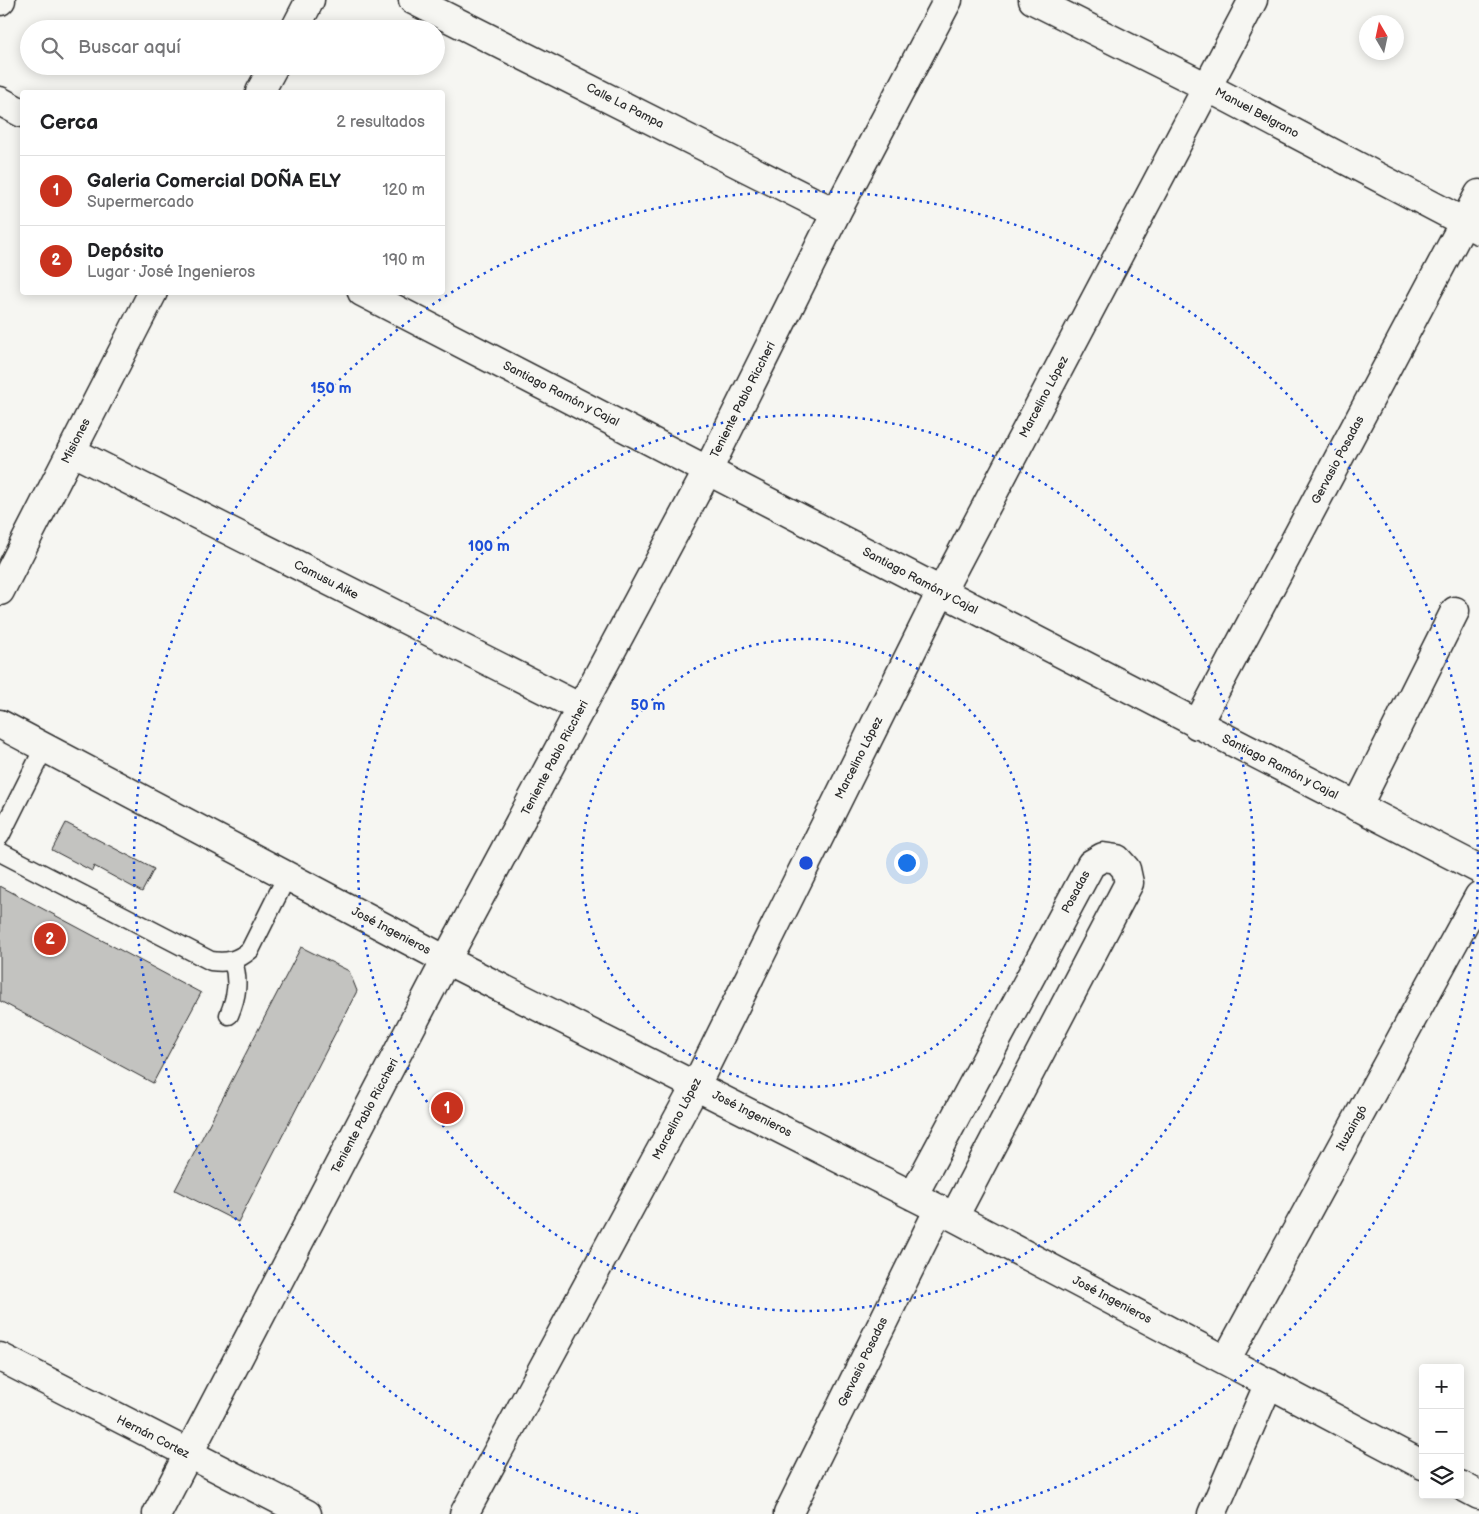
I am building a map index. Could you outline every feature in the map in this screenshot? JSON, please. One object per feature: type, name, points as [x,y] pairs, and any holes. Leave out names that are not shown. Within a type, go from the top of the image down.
[{"type":"street","points":[[300,20],[310,0]]},
{"type":"street","name":"Calle La Pampa","points":[[413,0],[836,213]]},
{"type":"street","name":"Teniente Pablo Riccheri","points":[[157,1514],[446,960],[708,470],[836,213],[948,0]]},
{"type":"street","name":"Manuel Belgrano","points":[[1033,0],[1206,87],[1472,226]]},
{"type":"street","name":"Marcelino López","points":[[464,1514],[696,1085],[942,592],[1253,0]]},
{"type":"street","points":[[261,90],[269,75]]},
{"type":"street","points":[[0,101],[20,112]]},
{"type":"street","name":"Gervasio Posadas","points":[[1197,725],[1472,226],[1479,194]]},
{"type":"street","name":"Misiones","points":[[0,591],[151,295]]},
{"type":"street","name":"Santiago Ramón y Cajal","points":[[368,295],[1479,869]]},
{"type":"street","name":"Camusu Aike","points":[[71,451],[581,708]]},
{"type":"street","points":[[1357,807],[1455,611]]},
{"type":"street","name":"José Ingenieros","points":[[0,724],[446,960],[946,1213],[1419,1463]]},
{"type":"street","name":"Posadas","points":[[913,1196],[1091,864],[1103,857],[1117,859],[1126,869],[1129,883],[946,1213]]},
{"type":"street","name":"Ituzaingó","points":[[1226,1360],[1479,896]]},
{"type":"street","name":"Gervasio Posadas","points":[[788,1514],[946,1213]]},
{"type":"street","name":"Hernán Cortez","points":[[0,1357],[308,1514]]},
{"type":"street","points":[[1212,1514],[1269,1383]]},
{"type":"street","points":[[1464,1487],[1479,1495]]},
{"type":"lane","points":[[0,836],[44,748]]},
{"type":"lane","points":[[0,852],[211,961],[226,963],[233,961],[250,950],[287,876]]},
{"type":"lane","points":[[229,1015],[238,990],[237,975],[233,961]]},
{"type":"building","points":[[66,823],[154,869],[142,892],[94,866],[92,871],[52,850]]},
{"type":"building","points":[[0,886],[201,993],[153,1083],[0,1001]]},
{"type":"building","points":[[301,947],[349,971],[357,991],[238,1222],[175,1190]]},
{"type":"place","name":"Depósito","points":[[50,939]]},
{"type":"place","name":"Galeria Comercial DOÑA ELY","points":[[447,1108]]}]
